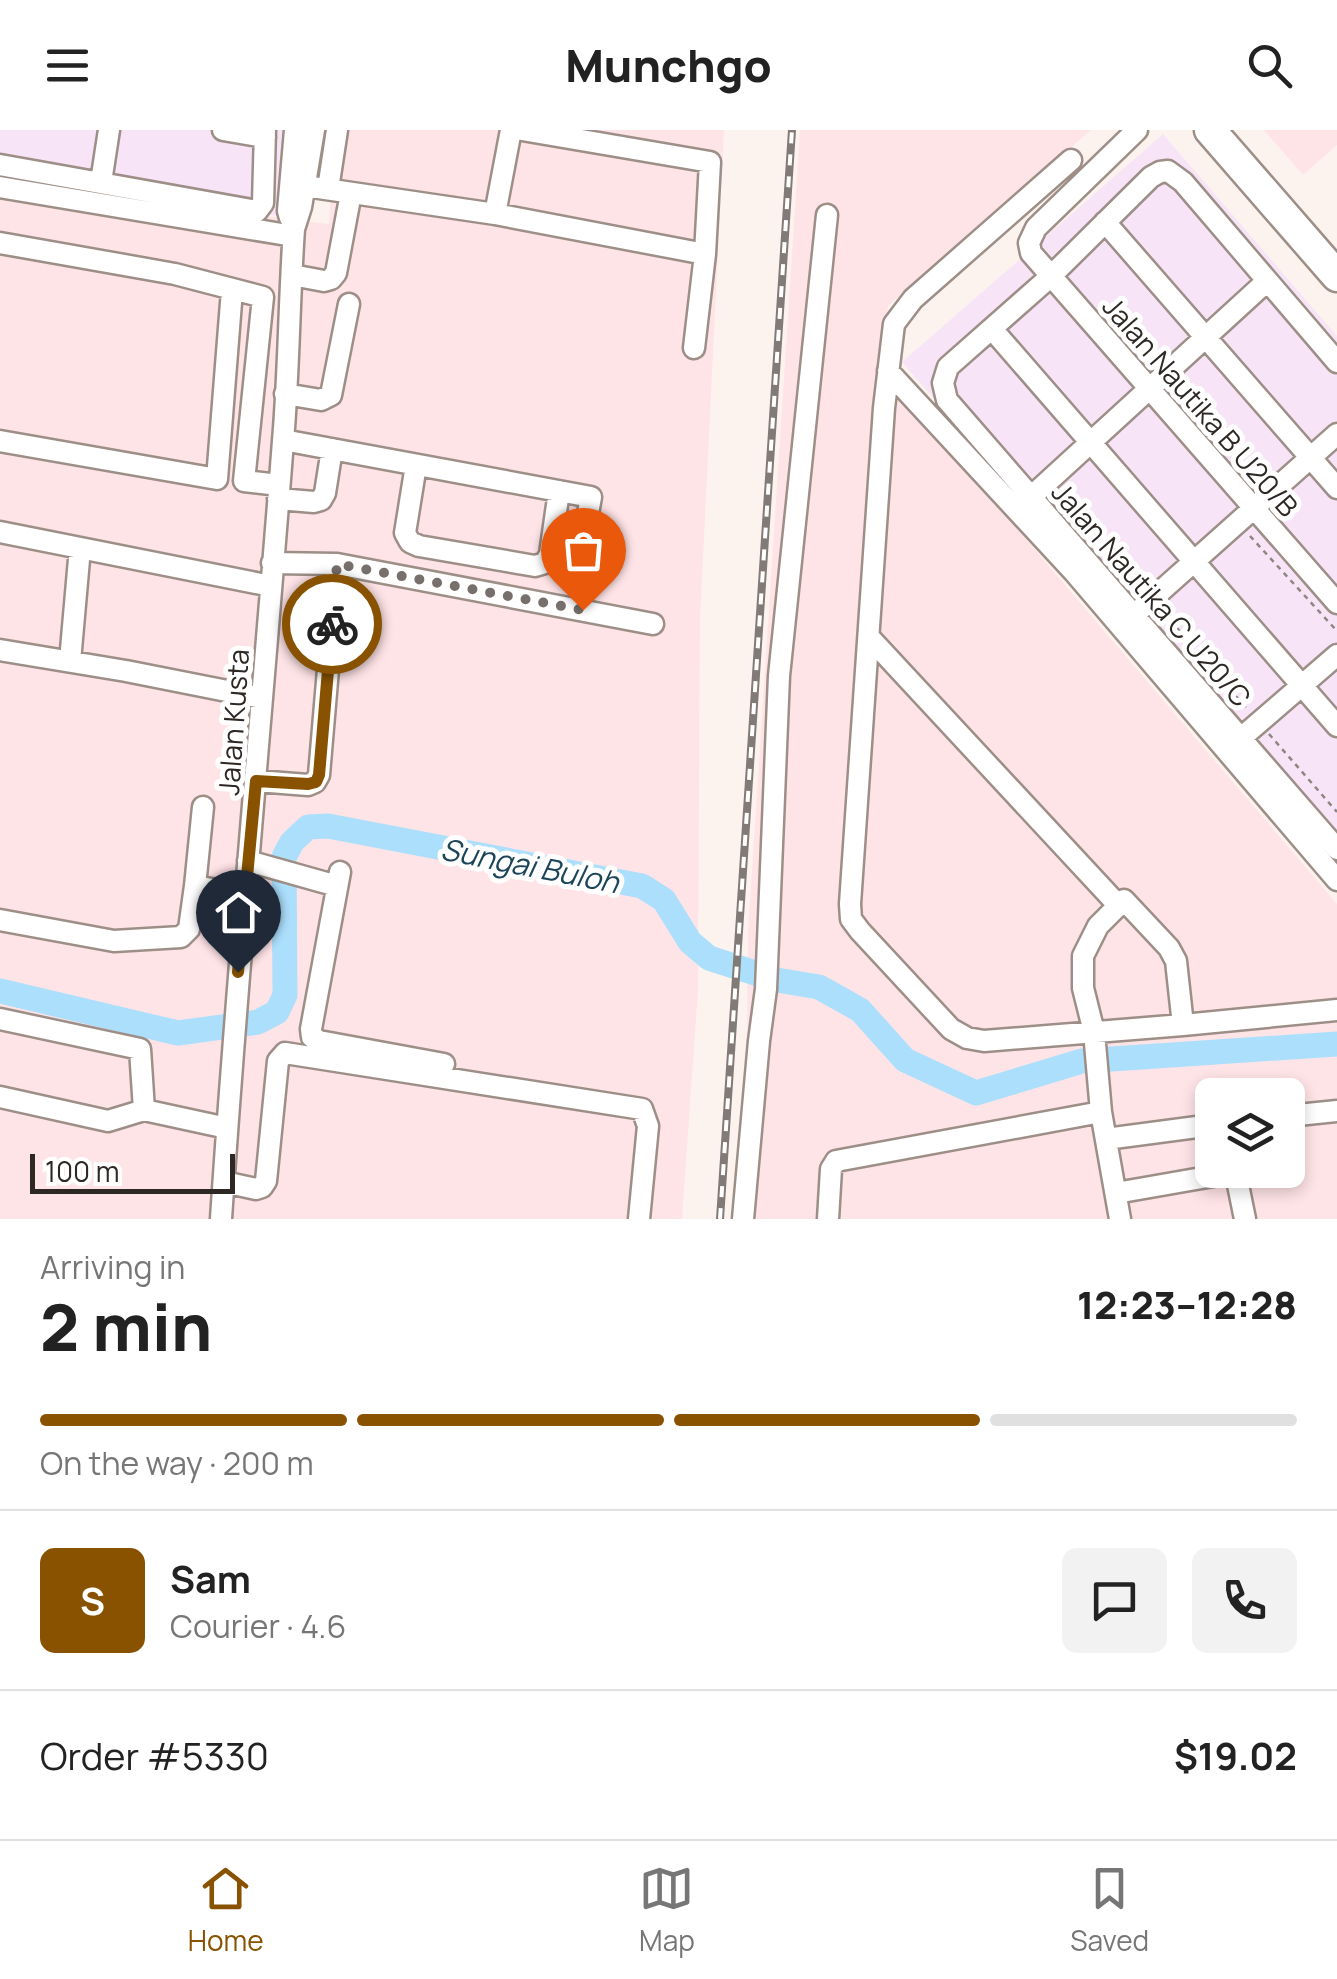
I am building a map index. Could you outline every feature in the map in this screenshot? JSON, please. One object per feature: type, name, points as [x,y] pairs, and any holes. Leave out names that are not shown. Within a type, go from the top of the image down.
[{"type":"highway","points":[[1216,131],[1337,248]]},
{"type":"highway","points":[[1216,131],[1337,276]]},
{"type":"street","points":[[101,182],[109,130]]},
{"type":"street","points":[[0,165],[256,211],[263,203],[265,133],[222,130]]},
{"type":"street","name":"Jalan Kusta","points":[[294,233],[288,211],[295,130]]},
{"type":"street","name":"Jalan Kusta","points":[[221,1219],[283,440],[294,233],[314,130]]},
{"type":"street","points":[[328,188],[337,130]]},
{"type":"street","points":[[496,214],[511,130]]},
{"type":"street","points":[[522,130],[710,162],[694,348]]},
{"type":"street","name":"Jalan Nautika B U20/B","points":[[1137,130],[1036,228],[1030,235],[1031,253],[1337,603]]},
{"type":"street","points":[[1071,160],[902,309],[894,324],[851,919],[951,1030],[967,1038],[984,1041],[1094,1035],[1337,1010]]},
{"type":"street","points":[[1337,362],[1183,182],[1168,172],[1151,177],[992,329],[1337,726]]},
{"type":"street","points":[[304,186],[496,214],[705,254]]},
{"type":"street","points":[[0,187],[294,233]]},
{"type":"street","points":[[292,275],[332,280],[350,192]]},
{"type":"street","points":[[743,1219],[766,989],[780,676],[828,215]]},
{"type":"street","points":[[1105,222],[1337,488]]},
{"type":"street","points":[[0,243],[175,274],[291,301]]},
{"type":"street","points":[[1032,497],[1266,282]]},
{"type":"street","points":[[217,479],[232,290]]},
{"type":"street","points":[[244,481],[263,297]]},
{"type":"street","points":[[222,405],[321,400],[331,395],[349,304]]},
{"type":"street","name":"Jalan Nautika C U20/C","points":[[992,329],[948,367],[943,383],[947,400],[1337,849]]},
{"type":"street","points":[[888,372],[1074,572],[1337,880]]},
{"type":"street","points":[[1134,615],[1337,434]]},
{"type":"street","points":[[283,440],[591,497],[578,568]]},
{"type":"street","points":[[0,442],[244,481],[314,502],[322,500],[325,493],[332,449]]},
{"type":"street","points":[[416,465],[405,533],[410,542],[419,546],[535,566],[545,563],[550,554],[559,491]]},
{"type":"street","points":[[0,532],[271,586]]},
{"type":"street","points":[[70,662],[80,548]]},
{"type":"street","points":[[272,564],[337,564],[653,624]]},
{"type":"street","points":[[256,781],[308,784],[316,782],[319,775],[337,564]]},
{"type":"street","points":[[869,637],[1118,905]]},
{"type":"street","points":[[0,650],[262,698]]},
{"type":"street","points":[[1241,738],[1337,655]]},
{"type":"street","points":[[0,920],[114,940],[181,936],[189,930],[203,807]]},
{"type":"street","points":[[248,861],[295,875],[339,879],[312,1037],[485,1072]]},
{"type":"street","points":[[195,886],[245,895]]},
{"type":"street","points":[[1120,1219],[1101,1112],[1094,1035],[1083,988],[1084,956],[1098,926],[1124,900],[1176,960],[1183,1025]]},
{"type":"street","points":[[0,1020],[140,1049],[144,1110]]},
{"type":"street","points":[[224,1182],[256,1189],[266,1180],[278,1061],[285,1053],[642,1109],[648,1126],[639,1219]]},
{"type":"street","points":[[0,1097],[108,1121],[144,1110],[227,1128]]},
{"type":"street","points":[[1305,1114],[1337,1111]]},
{"type":"street","points":[[828,1219],[831,1169],[836,1160],[1101,1112]]},
{"type":"street","points":[[1106,1139],[1195,1128]]},
{"type":"street","points":[[1116,1193],[1195,1178]]},
{"type":"street","points":[[1239,1188],[1245,1219]]},
{"type":"path","points":[[1238,522],[1337,631]]},
{"type":"path","points":[[1152,599],[1337,812]]},
{"type":"shaded area","points":[[0,130],[282,130],[277,216],[0,170]]},
{"type":"shaded area","points":[[334,130],[724,130],[700,620],[698,991],[682,1219],[0,1219],[0,182],[329,224]]},
{"type":"shaded area","points":[[800,130],[1091,130],[888,306],[880,368],[1337,904],[1337,1219],[745,1219],[748,932]]},
{"type":"shaded area","points":[[1264,130],[1337,130],[1337,145],[1303,175]]},
{"type":"shaded area","points":[[1163,134],[1337,336],[1337,863],[902,362]]},
{"type":"waterway","name":"Sungai Buloh","points":[[0,991],[178,1033],[258,1022],[277,1012],[285,995],[284,857],[292,842],[308,827],[328,826],[642,886],[664,900],[690,942],[709,958],[777,980],[819,987],[860,1010],[905,1060],[976,1093],[1082,1061],[1337,1044]]},
{"type":"railway","points":[[720,1219],[792,130]]},
{"type":"way so far","points":[[332,624],[337,564],[583,610]]},
{"type":"route","points":[[238,972],[256,781],[316,782],[332,624]]}]
